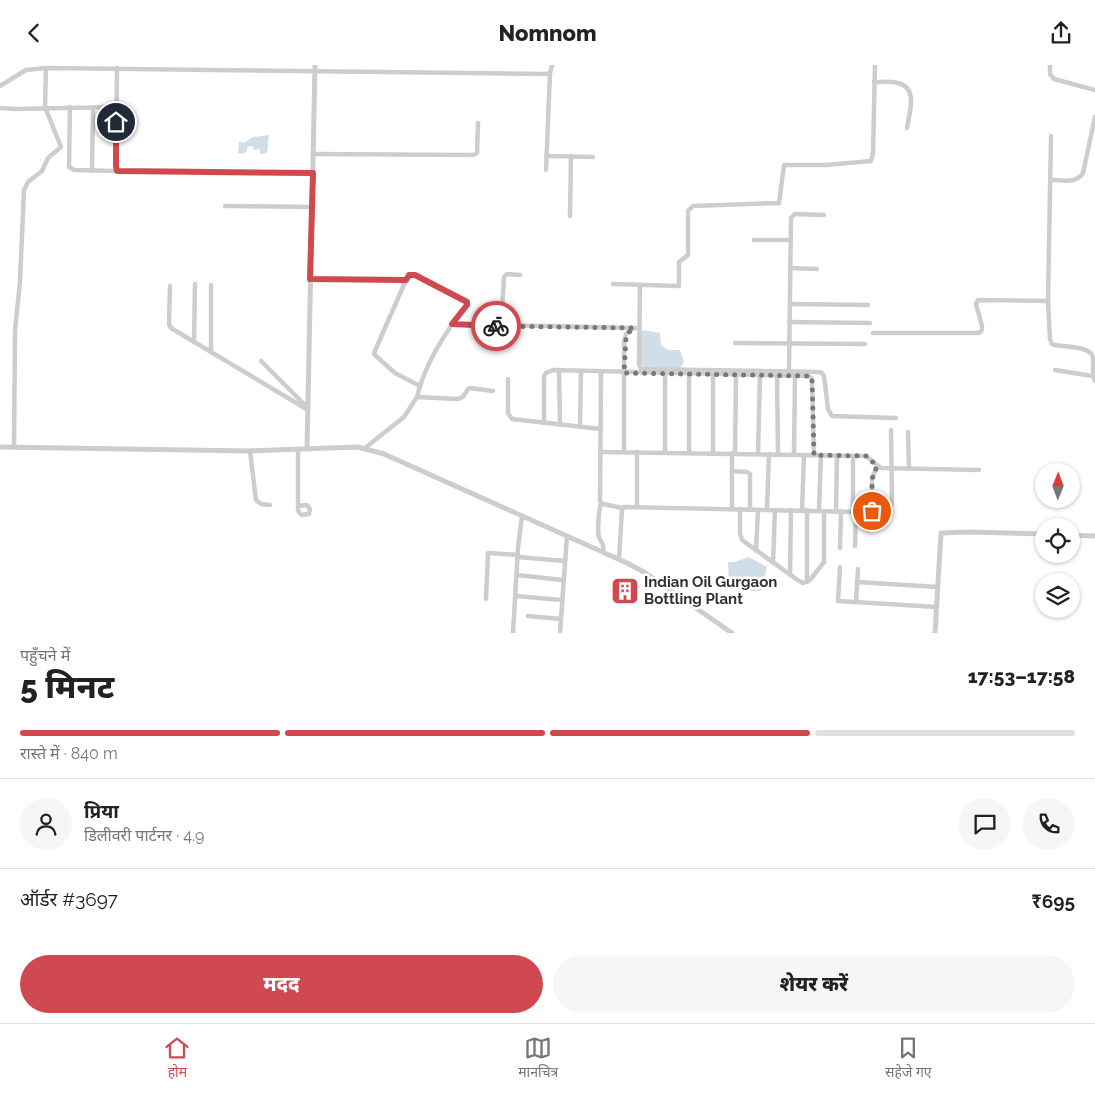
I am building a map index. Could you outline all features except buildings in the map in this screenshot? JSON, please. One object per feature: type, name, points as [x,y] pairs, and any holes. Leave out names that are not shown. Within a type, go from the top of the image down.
[{"type":"street","points":[[405,65],[405,72]]},
{"type":"street","points":[[546,170],[550,73],[552,65]]},
{"type":"street","points":[[613,284],[678,286],[680,284],[680,262],[688,255],[688,211],[692,206],[779,203],[783,167],[786,164],[826,165],[871,161],[873,153],[875,65]]},
{"type":"street","points":[[1050,65],[1050,74],[1054,79],[1095,90]]},
{"type":"street","points":[[0,86],[26,70],[46,68],[315,68],[405,72],[550,73]]},
{"type":"street","points":[[46,68],[45,107],[61,147],[69,158]]},
{"type":"street","points":[[117,68],[117,171]]},
{"type":"street","points":[[307,449],[315,68]]},
{"type":"street","points":[[874,83],[899,83],[910,91],[912,98],[907,128]]},
{"type":"street","points":[[0,107],[15,109],[116,107]]},
{"type":"street","points":[[70,107],[69,167],[71,169],[92,171],[313,173]]},
{"type":"street","points":[[92,171],[93,107]]},
{"type":"street","points":[[1051,179],[1074,181],[1079,179],[1083,173],[1095,117]]},
{"type":"street","points":[[313,154],[474,155],[477,153],[478,123]]},
{"type":"street","points":[[1050,136],[1051,179],[1048,301],[1050,342],[1054,345],[1084,349],[1091,353],[1093,358],[1092,376],[1095,381]]},
{"type":"street","points":[[14,447],[15,323],[20,281],[24,189],[28,182],[40,174],[52,154],[61,147]]},
{"type":"street","points":[[547,156],[593,157]]},
{"type":"street","points":[[570,216],[571,156]]},
{"type":"street","points":[[226,206],[312,207]]},
{"type":"street","points":[[789,372],[790,268],[793,215],[824,215]]},
{"type":"street","points":[[754,240],[791,240]]},
{"type":"street","points":[[790,268],[817,269]]},
{"type":"street","points":[[501,326],[504,277],[507,274],[520,275]]},
{"type":"street","points":[[365,448],[399,421],[417,397],[430,361],[452,324],[467,305],[467,302],[415,275],[409,275],[374,353],[395,373],[420,386]]},
{"type":"street","points":[[310,279],[406,280]]},
{"type":"street","points":[[194,341],[195,284]]},
{"type":"street","points":[[211,285],[211,352]]},
{"type":"street","points":[[640,285],[637,328],[639,364],[641,369],[822,373],[828,409],[832,416],[896,418]]},
{"type":"street","points":[[170,286],[170,326],[308,409]]},
{"type":"street","points":[[872,333],[979,333],[982,330],[982,326],[976,304],[978,300],[1048,301]]},
{"type":"street","points":[[790,303],[868,305]]},
{"type":"street","points":[[790,322],[870,323]]},
{"type":"street","points":[[452,324],[637,328]]},
{"type":"street","points":[[624,452],[626,337],[628,333],[637,328]]},
{"type":"street","points":[[735,343],[865,344]]},
{"type":"street","points":[[260,361],[308,409]]},
{"type":"street","points":[[559,370],[560,425]]},
{"type":"street","points":[[1055,370],[1092,376]]},
{"type":"street","points":[[544,423],[544,376],[548,371],[810,376],[812,379],[814,455]]},
{"type":"street","points":[[580,427],[581,371]]},
{"type":"street","points":[[601,372],[601,503],[599,509],[599,535],[604,543],[603,552]]},
{"type":"street","points":[[665,373],[665,452]]},
{"type":"street","points":[[689,453],[690,374]]},
{"type":"street","points":[[712,374],[712,453]]},
{"type":"street","points":[[732,509],[736,375]]},
{"type":"street","points":[[758,454],[760,375]]},
{"type":"street","points":[[777,375],[778,454]]},
{"type":"street","points":[[794,455],[795,375]]},
{"type":"street","points":[[508,379],[508,415],[516,420],[601,429]]},
{"type":"street","points":[[417,397],[458,399],[463,397],[470,388],[493,391]]},
{"type":"street","points":[[601,503],[622,508],[886,511],[890,509],[892,431]]},
{"type":"street","points":[[908,432],[909,469]]},
{"type":"street","points":[[0,447],[250,451],[365,448],[384,454],[619,559],[644,572],[732,633]]},
{"type":"street","points":[[298,449],[298,506]]},
{"type":"street","points":[[250,451],[256,500],[261,504],[270,505]]},
{"type":"street","points":[[600,452],[853,456],[868,457],[881,468],[979,470]]},
{"type":"street","points":[[637,452],[637,507]]},
{"type":"street","points":[[767,510],[769,454]]},
{"type":"street","points":[[804,455],[806,582]]},
{"type":"street","points":[[806,582],[824,562],[821,455]]},
{"type":"street","points":[[838,456],[840,548]]},
{"type":"street","points":[[853,456],[855,546]]},
{"type":"street","points":[[868,530],[872,479],[877,466]]},
{"type":"street","points":[[732,471],[750,474],[750,509]]},
{"type":"street","points":[[619,559],[622,508]]},
{"type":"street","points":[[740,509],[741,538],[790,575],[799,581],[806,582]]},
{"type":"street","points":[[756,551],[758,510]]},
{"type":"street","points":[[773,563],[775,510]]},
{"type":"street","points":[[790,575],[791,510]]},
{"type":"street","points":[[513,633],[522,516]]},
{"type":"street","points":[[935,633],[940,535],[943,532],[1035,535]]},
{"type":"street","points":[[1080,535],[1095,536]]},
{"type":"street","points":[[560,633],[566,536]]},
{"type":"street","points":[[486,599],[487,554],[565,561]]},
{"type":"street","points":[[840,567],[838,601],[937,607]]},
{"type":"street","points":[[856,602],[858,569]]},
{"type":"street","points":[[517,575],[563,579]]},
{"type":"street","points":[[857,582],[938,587]]},
{"type":"street","points":[[516,596],[562,600]]},
{"type":"street","points":[[528,616],[561,619]]},
{"type":"shaded area","points":[[269,135],[267,153],[260,154],[260,149],[254,150],[252,146],[247,147],[247,151],[243,154],[238,153],[239,141],[244,143],[253,137]]},
{"type":"shaded area","points":[[643,330],[660,333],[661,345],[668,350],[680,350],[684,362],[680,368],[645,368],[639,361],[639,335]]},
{"type":"shaded area","points":[[749,557],[767,567],[761,591],[729,587],[728,562]]},
{"type":"way so far","points":[[496,326],[634,328],[628,333],[624,343],[624,373],[811,376],[814,455],[866,456],[869,458],[877,466],[872,479],[872,511]]},
{"type":"place","name":"Indian Oil Gurgaon Bottling Plant","points":[[625,591]]},
{"type":"route","points":[[116,122],[117,171],[313,173],[310,279],[406,280],[412,274],[468,303],[452,324],[496,326]]}]
